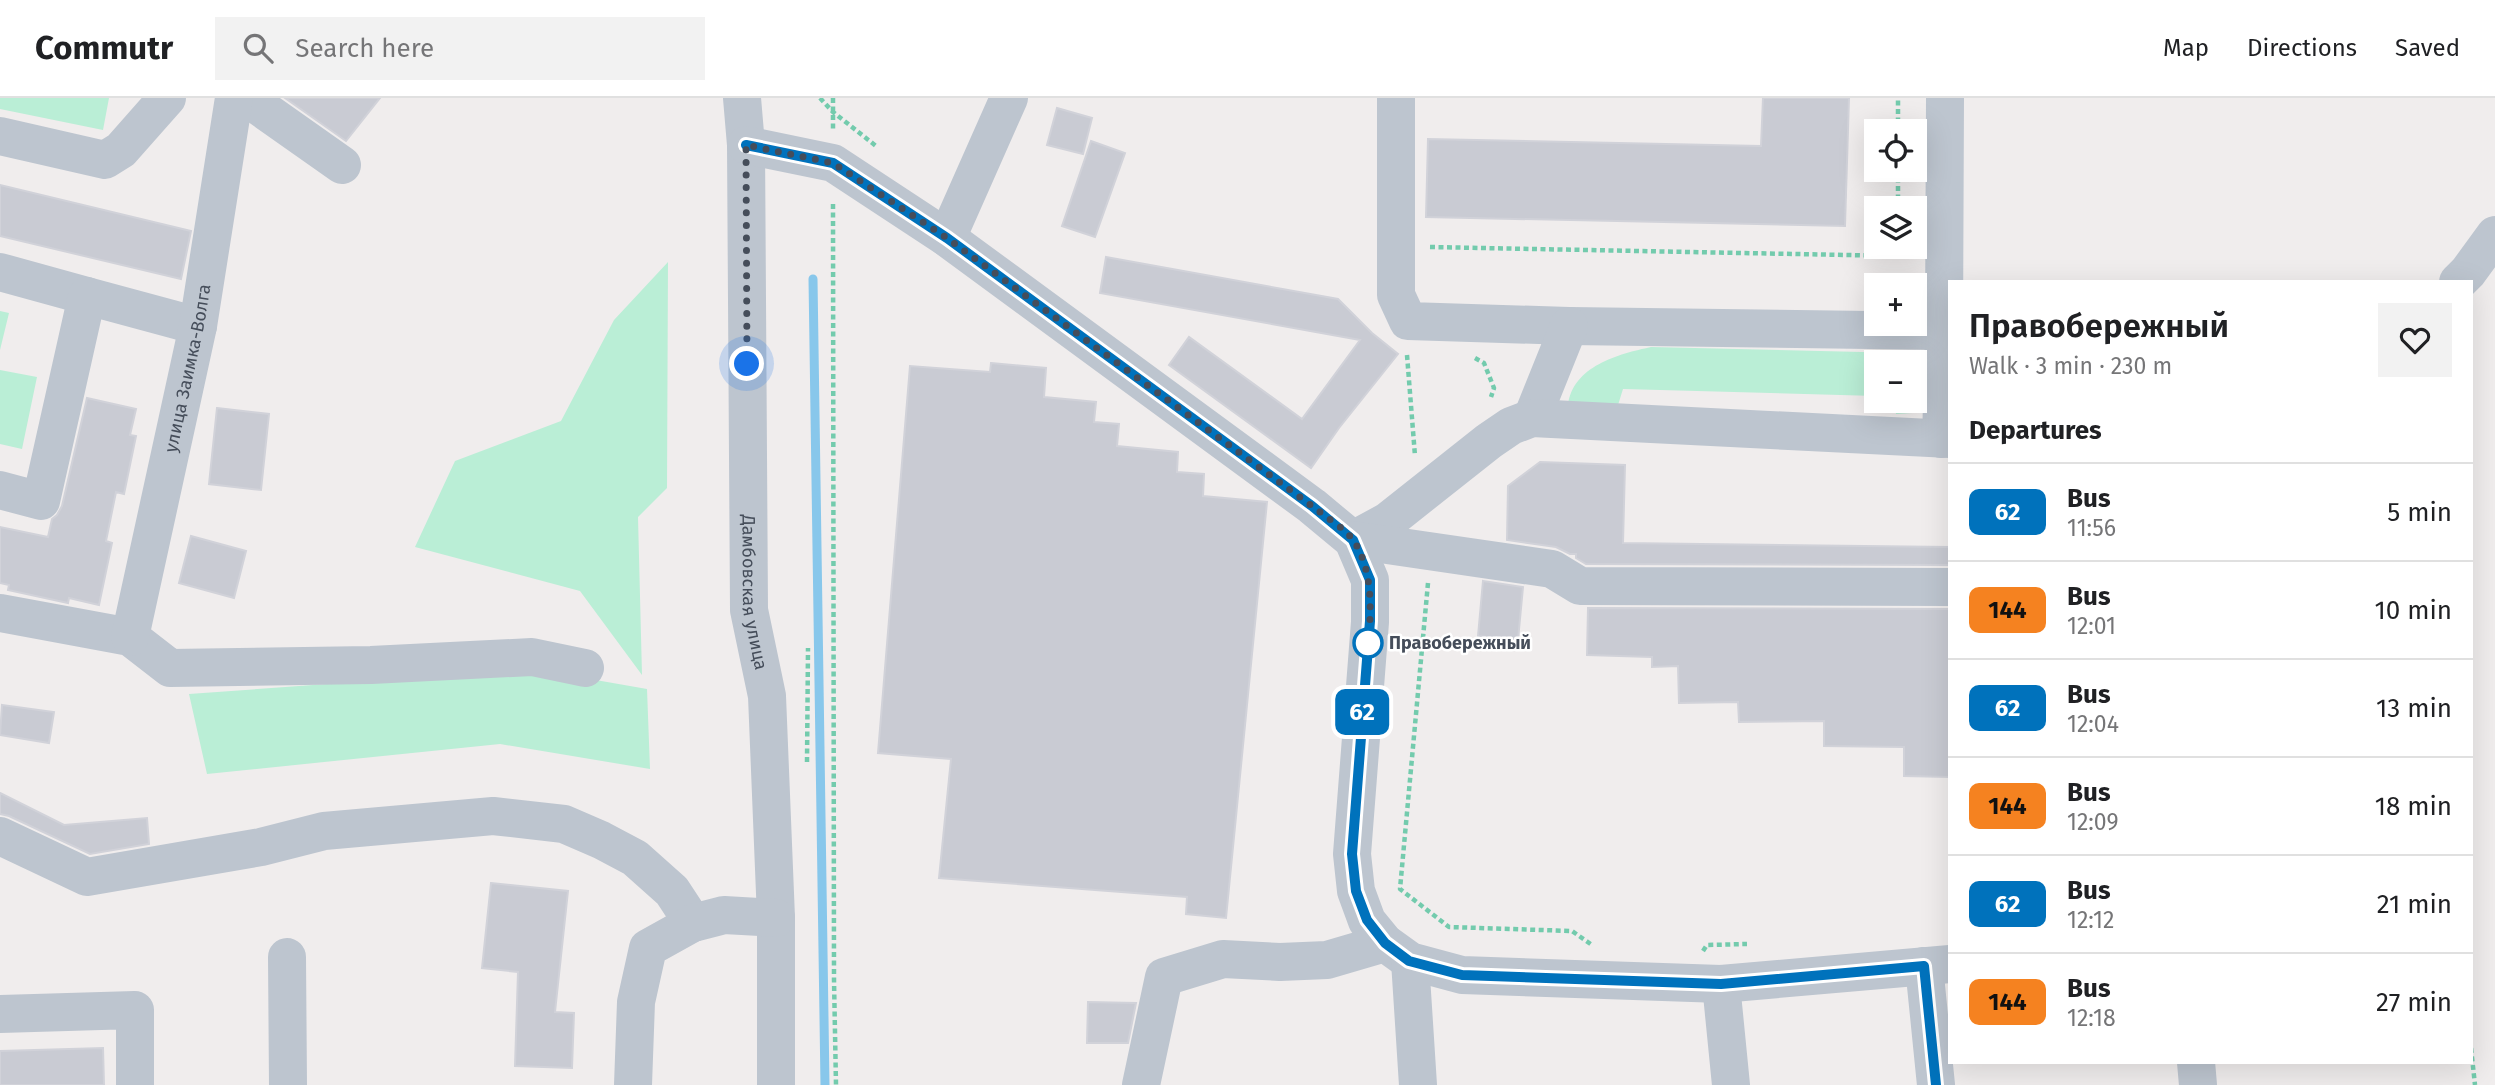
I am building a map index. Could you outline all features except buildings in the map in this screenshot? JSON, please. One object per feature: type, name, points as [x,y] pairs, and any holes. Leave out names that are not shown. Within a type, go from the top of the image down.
[{"type":"street","points":[[0,136],[105,160],[121,150],[167,98]]},
{"type":"street","name":"улица Заимка-Волга","points":[[131,637],[198,326],[234,98]]},
{"type":"street","points":[[247,98],[342,166]]},
{"type":"street","name":"Дамбовская улица","points":[[742,98],[746,145],[749,610],[767,696],[776,918],[776,1085]]},
{"type":"street","points":[[947,238],[1009,98]]},
{"type":"street","points":[[1396,98],[1396,295],[1413,336],[1569,326],[1944,331]]},
{"type":"street","points":[[1353,540],[1388,521],[1511,426],[1532,418],[1945,439],[1945,98]]},
{"type":"street","points":[[746,145],[833,163],[947,238],[1312,506],[1353,540],[1370,580],[1370,621],[1352,854],[1356,891],[1367,920],[1397,952],[1418,1085]]},
{"type":"street","points":[[2460,280],[2495,235]]},
{"type":"street","points":[[0,272],[198,326]]},
{"type":"street","points":[[0,491],[41,501],[87,296]]},
{"type":"street","points":[[1532,418],[1569,326]]},
{"type":"street","points":[[1353,540],[1552,569],[1580,586],[1948,587]]},
{"type":"street","points":[[0,613],[131,637],[170,668],[533,657],[586,668]]},
{"type":"street","points":[[0,836],[87,877],[261,847],[324,831],[494,816],[564,824],[601,839],[635,858],[672,891],[693,923]]},
{"type":"street","points":[[633,1085],[636,1002],[648,948],[693,923],[724,915],[776,918]]},
{"type":"street","points":[[1141,1085],[1164,977],[1223,959],[1280,962],[1397,952],[1462,975],[1721,984],[1937,965],[1936,1085]]},
{"type":"street","points":[[287,957],[288,1085]]},
{"type":"street","points":[[1721,984],[1731,1085]]},
{"type":"street","points":[[0,1014],[135,1010],[135,1085]]},
{"type":"street","points":[[2196,1064],[2198,1085]]},
{"type":"path","points":[[820,98],[833,112]]},
{"type":"path","points":[[833,98],[836,1085]]},
{"type":"path","points":[[1898,98],[1898,119]]},
{"type":"path","points":[[1427,247],[1864,255]]},
{"type":"path","points":[[1413,336],[1406,350],[1415,456]]},
{"type":"path","points":[[1465,353],[1484,363],[1494,388],[1489,401]]},
{"type":"path","points":[[1405,464],[1415,456],[1425,454]]},
{"type":"path","points":[[2473,1064],[2475,1085]]},
{"type":"green space","points":[[0,98],[109,98],[103,130],[0,109]]},
{"type":"green space","points":[[668,262],[667,488],[638,517],[642,675],[580,591],[415,547],[455,461],[561,421],[614,320]]},
{"type":"green space","points":[[0,311],[9,313],[0,350]]},
{"type":"green space","points":[[1651,347],[1864,352],[1864,396],[1623,389],[1618,405],[1568,406],[1571,392],[1578,381],[1599,364]]},
{"type":"green space","points":[[0,370],[37,377],[22,449],[0,444]]},
{"type":"green space","points":[[533,669],[647,689],[650,769],[500,744],[207,774],[189,694]]},
{"type":"waterway","points":[[813,279],[825,1085]]},
{"type":"bus line","name":"62","points":[[746,145],[833,163],[947,238],[1312,506],[1353,540],[1370,580],[1370,621],[1352,854],[1356,891],[1367,920],[1385,943],[1409,961],[1462,975],[1721,984],[1924,966],[1936,1085]]},
{"type":"place","name":"Правобережный","points":[[1368,643]]},
{"type":"route","points":[[747,364],[746,145],[833,163],[947,238],[1312,506],[1353,540],[1370,580],[1368,648],[1368,643]]}]
